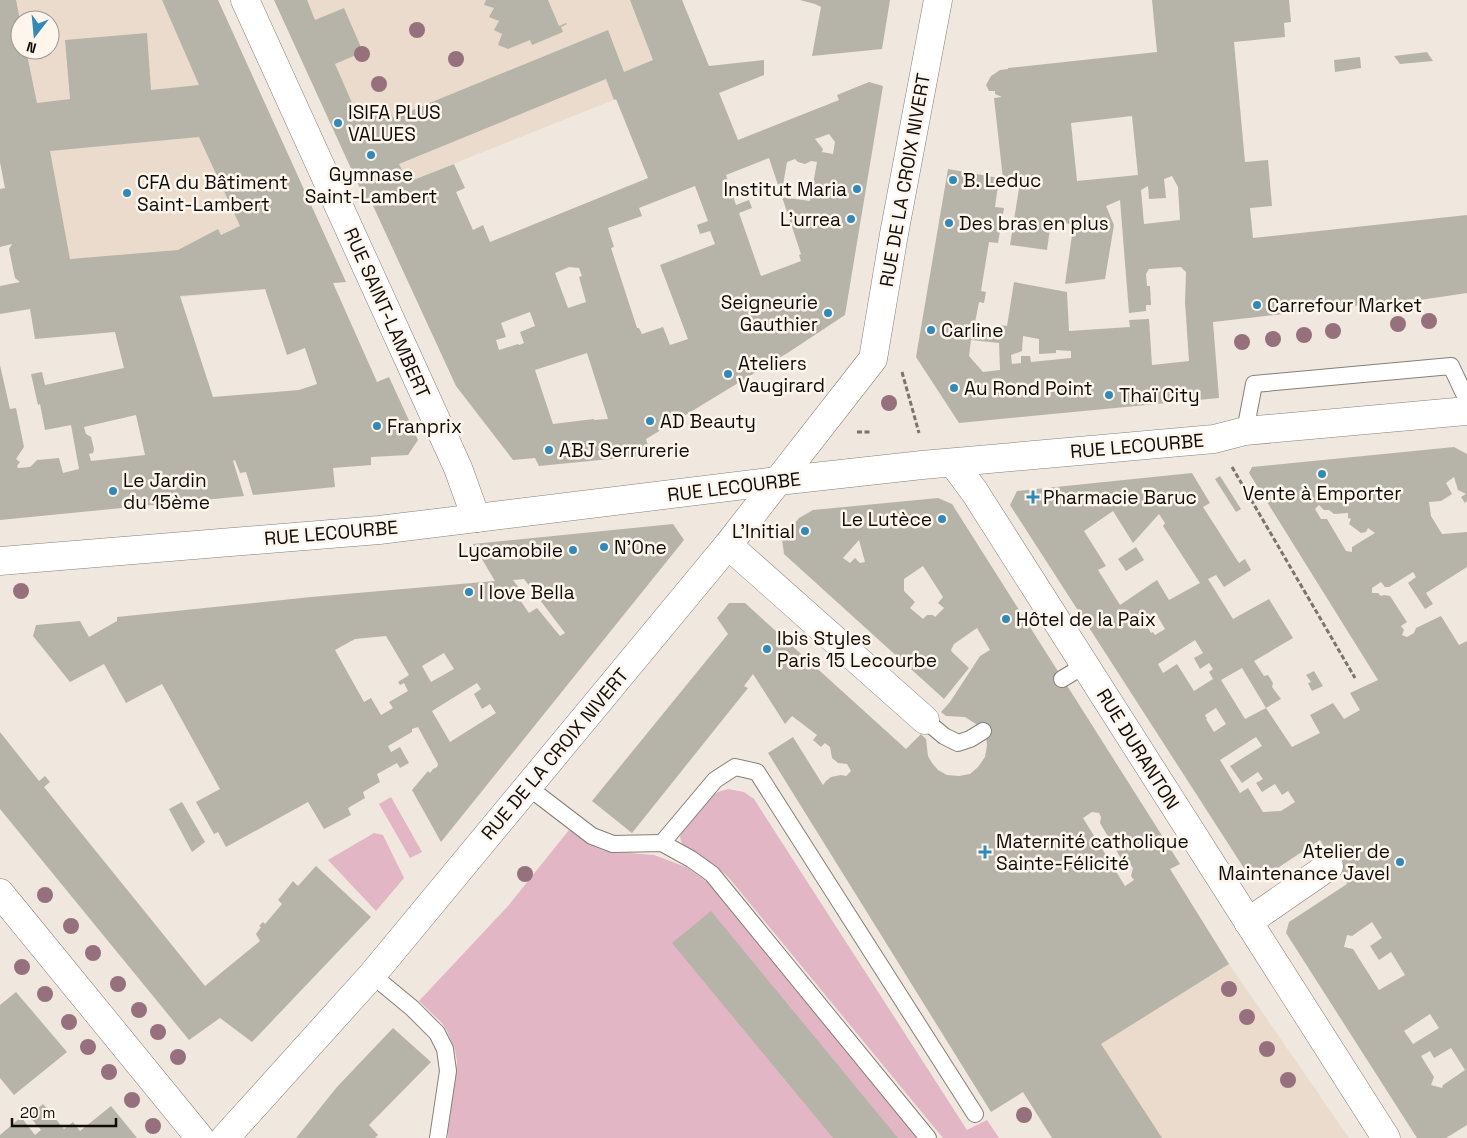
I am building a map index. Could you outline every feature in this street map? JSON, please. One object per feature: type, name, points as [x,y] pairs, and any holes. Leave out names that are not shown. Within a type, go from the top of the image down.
[{"type":"street","name":"RUE SAINT-LAMBERT","points":[[245,0],[454,459],[476,518]]},
{"type":"street","name":"RUE DE LA CROIX NIVERT","points":[[225,1138],[372,975],[728,545],[873,359],[894,234],[938,0]]},
{"type":"street","name":"RUE LECOURBE","points":[[0,561],[379,530],[778,481],[1214,439],[1245,431],[1467,411]]},
{"type":"street","name":"RUE DURANTON","points":[[953,463],[974,491],[1386,1138]]},
{"type":"street","points":[[728,545],[925,720]]},
{"type":"street","points":[[1248,922],[1329,866]]},
{"type":"street","points":[[0,892],[200,1138]]},
{"type":"lane","points":[[1245,431],[1254,384],[1451,366],[1467,400]]},
{"type":"lane","points":[[1062,679],[1085,665]]},
{"type":"lane","points":[[925,720],[944,736],[958,743],[970,739],[983,731]]},
{"type":"lane","points":[[662,843],[715,780],[735,767],[758,772],[975,1114]]},
{"type":"lane","points":[[528,787],[592,836],[613,844],[662,843],[712,874],[928,1138]]},
{"type":"lane","points":[[372,975],[412,1008],[437,1033],[445,1049],[448,1071],[438,1138]]},
{"type":"path","points":[[873,359],[900,365],[910,394],[921,438]]},
{"type":"path","points":[[854,432],[871,432]]},
{"type":"path","points":[[1214,439],[1355,678]]},
{"type":"shaded area","points":[[0,0],[218,0],[346,282],[180,297],[244,496],[158,504],[108,303],[30,309],[0,162]]},
{"type":"shaded area","points":[[274,0],[682,0],[748,165],[657,200],[616,99],[365,199]]},
{"type":"shaded area","points":[[728,789],[744,792],[754,799],[967,1130],[987,1120],[999,1138],[943,1138],[729,878],[716,866],[682,844],[680,837],[682,831],[710,797]]},
{"type":"shaded area","points":[[391,797],[422,852],[410,858],[379,804]]},
{"type":"shaded area","points":[[569,830],[595,847],[605,851],[654,855],[686,867],[710,884],[919,1138],[448,1138],[457,1062],[455,1050],[442,1023],[419,1001],[508,906]]},
{"type":"shaded area","points":[[374,833],[383,835],[404,878],[376,911],[328,860]]},
{"type":"shaded area","points":[[1229,964],[1349,1138],[1052,1138],[1023,1092]]},
{"type":"building","points":[[0,0],[16,0],[18,10],[10,10],[10,60],[28,60],[37,103],[70,99],[65,40],[147,33],[151,90],[199,85],[162,0],[218,0],[346,282],[333,283],[377,382],[389,377],[418,440],[408,455],[371,457],[371,465],[333,468],[335,487],[253,495],[246,472],[240,473],[235,460],[233,461],[244,496],[0,520],[0,365],[10,409],[16,408],[24,447],[16,459],[20,462],[17,466],[18,468],[30,467],[37,460],[59,458],[63,473],[79,469],[71,425],[45,430],[31,374],[42,372],[45,385],[124,368],[115,332],[35,339],[30,309],[0,314],[0,286],[20,282],[15,278],[9,249],[12,244],[0,247],[0,189],[5,188],[0,162]],"holes":[[[199,137],[240,226],[221,235],[218,229],[178,250],[70,259],[50,151]],[[265,289],[287,355],[305,348],[317,384],[299,390],[213,397],[180,296]],[[136,415],[145,455],[91,461],[89,454],[93,453],[94,449],[91,437],[86,434],[84,427]]]},
{"type":"building","points":[[274,0],[307,0],[315,20],[344,8],[363,52],[335,64],[357,114],[386,102],[393,118],[608,30],[624,72],[653,60],[630,0],[682,0],[709,66],[764,60],[764,75],[719,93],[738,140],[839,100],[837,95],[869,82],[883,86],[845,315],[789,352],[646,439],[651,455],[539,466],[535,458],[513,460],[456,386],[369,197],[365,199]],"holes":[[[606,79],[648,178],[490,242],[483,225],[473,230],[456,192],[465,188],[454,164],[408,182],[399,164]],[[829,134],[835,142],[833,154],[822,152],[823,149],[815,139]],[[769,158],[778,185],[783,185],[787,162],[795,159],[805,164],[811,161],[817,162],[810,201],[782,197],[801,254],[799,255],[801,261],[761,276],[739,213],[752,208],[749,200],[736,205],[726,175]],[[695,186],[708,221],[697,225],[700,234],[710,231],[715,244],[660,265],[688,339],[670,345],[663,327],[642,334],[639,328],[637,328],[611,248],[614,247],[608,228],[642,216],[639,208]],[[569,267],[579,268],[582,276],[579,277],[586,302],[568,308],[555,273]],[[530,312],[535,326],[520,332],[524,343],[499,350],[496,340],[506,337],[501,323]],[[587,353],[608,419],[553,424],[535,370]]]},
{"type":"building","points":[[486,0],[548,0],[559,26],[567,24],[561,27],[563,32],[532,45],[530,40],[508,49],[498,45],[502,34],[494,30],[499,21],[489,17],[494,8],[484,5]]},
{"type":"building","points":[[800,0],[890,0],[882,49],[812,56],[821,7]]},
{"type":"building","points":[[1152,0],[1289,0],[1291,22],[1284,23],[1285,37],[1234,42],[1245,162],[1268,160],[1272,206],[1250,208],[1253,238],[1467,215],[1467,293],[1413,301],[1413,299],[1213,322],[1219,398],[959,423],[916,357],[948,169],[999,178],[995,207],[1004,208],[998,243],[989,242],[981,291],[986,292],[984,303],[979,302],[974,328],[999,332],[1000,325],[1007,326],[1014,282],[1067,292],[1069,331],[1130,327],[1129,320],[1149,319],[1152,365],[1189,361],[1185,302],[1186,272],[1181,267],[1149,269],[1146,274],[1147,286],[1150,286],[1151,305],[1146,305],[1146,311],[1129,313],[1120,200],[1106,206],[1114,225],[1105,279],[1065,284],[1074,221],[1070,224],[1051,221],[1047,250],[1010,245],[1020,182],[1003,179],[994,98],[1002,97],[995,94],[995,91],[989,91],[986,85],[991,76],[1000,70],[1008,68],[1157,52]],"holes":[[[1132,116],[1138,175],[1077,181],[1071,123]],[[1172,176],[1178,187],[1180,220],[1144,224],[1141,190],[1148,186],[1149,199],[1166,198],[1164,179]],[[1023,336],[1039,339],[1039,354],[1056,353],[1056,350],[1071,351],[1071,358],[1031,362],[1030,356],[1021,356],[1021,363],[1012,364],[1011,355],[1022,351]],[[971,340],[999,343],[1000,370],[983,372],[969,356]]]},
{"type":"building","points":[[1427,52],[1433,61],[1400,64],[1394,56]]},
{"type":"building","points":[[1360,57],[1361,68],[1335,72],[1334,60]]},
{"type":"building","points":[[1454,447],[1467,454],[1467,501],[1465,503],[1461,497],[1466,494],[1458,490],[1454,477],[1446,483],[1452,494],[1441,501],[1429,502],[1431,516],[1442,534],[1467,532],[1467,567],[1426,593],[1433,604],[1425,609],[1408,583],[1416,577],[1413,572],[1389,587],[1385,587],[1381,582],[1372,588],[1372,593],[1390,596],[1407,622],[1401,626],[1404,630],[1402,635],[1407,637],[1414,633],[1416,628],[1441,616],[1459,645],[1467,641],[1467,1125],[1446,1138],[1417,1138],[1286,933],[1289,922],[1347,884],[1320,840],[1261,879],[1249,876],[1010,505],[1017,491],[1192,473],[1210,503],[1203,507],[1239,563],[1245,559],[1251,570],[1224,587],[1216,575],[1208,579],[1233,619],[1269,599],[1293,638],[1254,661],[1264,676],[1268,675],[1273,683],[1272,687],[1281,699],[1266,708],[1292,747],[1320,733],[1310,715],[1333,703],[1344,719],[1360,710],[1350,693],[1378,680],[1249,473],[1252,467]],"holes":[[[1319,505],[1324,510],[1329,510],[1334,514],[1348,513],[1348,518],[1351,519],[1349,524],[1361,533],[1366,532],[1368,528],[1375,533],[1352,547],[1352,552],[1346,551],[1327,519],[1321,519],[1315,509]],[[1113,511],[1133,543],[1159,514],[1165,523],[1163,526],[1200,583],[1169,600],[1157,580],[1120,605],[1098,570],[1106,566],[1084,531]],[[1155,612],[1165,629],[1155,635],[1153,632],[1151,633],[1143,620]],[[1195,640],[1203,653],[1194,658],[1200,669],[1209,663],[1213,669],[1209,672],[1213,679],[1194,691],[1177,664],[1163,673],[1158,664]],[[1242,668],[1266,708],[1245,719],[1221,680]],[[1216,708],[1226,724],[1214,732],[1205,715]],[[1256,737],[1262,746],[1230,766],[1242,783],[1258,772],[1263,779],[1256,783],[1262,792],[1275,784],[1282,795],[1288,791],[1295,802],[1281,811],[1263,812],[1248,788],[1240,793],[1220,760]],[[1372,922],[1382,938],[1370,946],[1379,960],[1391,952],[1405,975],[1379,990],[1353,949],[1344,947],[1347,935],[1352,936]],[[1430,1014],[1439,1028],[1413,1044],[1404,1031]],[[1451,1048],[1465,1070],[1443,1085],[1442,1088],[1431,1085],[1434,1077],[1421,1056],[1430,1051],[1434,1058]]]},
{"type":"building","points":[[1220,476],[1241,509],[1236,512],[1215,479]]},
{"type":"building","points":[[938,498],[952,504],[1180,864],[1170,869],[1229,964],[1101,1044],[1162,1138],[1052,1138],[1023,1092],[991,1112],[768,753],[793,737],[823,785],[831,777],[846,776],[851,771],[847,764],[838,763],[832,758],[830,747],[825,743],[821,747],[813,740],[817,735],[792,716],[785,724],[753,674],[744,686],[748,688],[632,833],[592,801],[728,634],[717,618],[729,603],[745,603],[906,749],[921,734],[926,739],[928,756],[938,770],[947,775],[959,776],[970,774],[978,767],[985,757],[986,735],[979,726],[965,717],[946,716],[941,712],[950,702],[980,656],[990,650],[977,628],[954,644],[951,650],[969,668],[944,699],[784,554],[782,539],[799,518],[813,510]],"holes":[[[859,540],[865,562],[860,563],[855,558],[850,563],[843,558]],[[923,566],[943,597],[938,603],[944,608],[935,617],[927,615],[923,619],[910,608],[915,602],[904,591],[904,579]],[[1092,812],[1099,813],[1101,817],[1100,823],[1123,862],[1130,864],[1133,868],[1131,876],[1134,880],[1125,886],[1083,818]]]},
{"type":"building","points":[[673,524],[684,540],[441,842],[412,790],[428,771],[430,773],[438,764],[418,727],[412,729],[412,732],[388,746],[391,752],[400,747],[409,763],[400,768],[397,763],[377,774],[380,782],[363,792],[365,798],[348,808],[351,815],[324,829],[308,802],[226,847],[218,832],[214,834],[196,802],[220,789],[162,684],[126,703],[104,664],[70,682],[33,636],[36,625],[80,621],[89,637],[117,621],[117,617],[311,597],[495,581],[473,544]],"holes":[[[524,579],[565,633],[560,636],[537,608],[529,613],[520,600],[525,596],[513,580]],[[386,636],[409,675],[398,682],[400,685],[404,683],[408,691],[389,702],[393,708],[381,715],[371,698],[364,702],[335,650],[355,639]],[[444,653],[454,669],[431,682],[422,666]],[[477,683],[481,689],[474,694],[482,709],[490,704],[496,713],[450,742],[432,711]]]},
{"type":"building","points":[[1136,547],[1144,560],[1126,571],[1118,559]]},
{"type":"building","points":[[1314,671],[1323,686],[1312,691],[1308,683],[1311,682],[1306,675]]},
{"type":"building","points":[[0,732],[39,781],[45,776],[50,782],[44,787],[205,986],[260,941],[256,934],[261,927],[259,926],[263,922],[265,924],[282,904],[278,900],[293,881],[298,886],[316,866],[371,917],[252,1042],[220,1018],[189,1040],[0,809]]},
{"type":"building","points":[[182,802],[205,842],[192,852],[169,809]]},
{"type":"building","points":[[711,911],[898,1138],[833,1138],[672,943]]},
{"type":"building","points":[[16,992],[67,1052],[14,1095],[0,1078],[0,1005]]},
{"type":"building","points":[[393,1028],[431,1062],[369,1125],[378,1135],[375,1138],[296,1138],[337,1087]]},
{"type":"building","points":[[43,1104],[64,1129],[73,1122],[80,1131],[111,1106],[137,1138],[0,1138],[0,1135],[21,1117],[35,1135],[41,1130],[29,1116]]},
{"type":"place","name":"ISIFA PLUS VALUES","points":[[338,123]]},
{"type":"place","name":"Gymnase Saint-Lambert","points":[[371,155]]},
{"type":"place","name":"B. Leduc","points":[[953,180]]},
{"type":"place","name":"Institut Maria","points":[[857,189]]},
{"type":"place","name":"CFA du Bâtiment Saint-Lambert","points":[[127,193]]},
{"type":"place","name":"L'urrea","points":[[851,219]]},
{"type":"place","name":"Des bras en plus","points":[[949,223]]},
{"type":"place","name":"Carrefour Market","points":[[1257,305]]},
{"type":"place","name":"Seigneurie Gauthier","points":[[828,313]]},
{"type":"place","name":"Carline","points":[[931,330]]},
{"type":"place","name":"Ateliers Vaugirard","points":[[728,374]]},
{"type":"place","name":"Au Rond Point","points":[[954,388]]},
{"type":"place","name":"Thaï City","points":[[1109,395]]},
{"type":"place","name":"AD Beauty","points":[[650,421]]},
{"type":"place","name":"Franprix","points":[[377,426]]},
{"type":"place","name":"ABJ Serrurerie","points":[[549,450]]},
{"type":"place","name":"Vente à Emporter","points":[[1322,474]]},
{"type":"place","name":"Le Jardin du 15ème","points":[[113,491]]},
{"type":"place","name":"Pharmacie Baruc","points":[[1033,497]]},
{"type":"place","name":"Le Lutèce","points":[[942,519]]},
{"type":"place","name":"L’Initial","points":[[805,531]]},
{"type":"place","name":"N'One","points":[[604,547]]},
{"type":"place","name":"Lycamobile","points":[[573,550]]},
{"type":"place","name":"I love Bella","points":[[469,592]]},
{"type":"place","name":"Hôtel de la Paix","points":[[1006,619]]},
{"type":"place","name":"Ibis Styles Paris 15 Lecourbe","points":[[767,649]]},
{"type":"place","name":"Maternité catholique Sainte-Félicité","points":[[985,852]]},
{"type":"place","name":"Atelier de Maintenance Javel","points":[[1400,862]]}]
